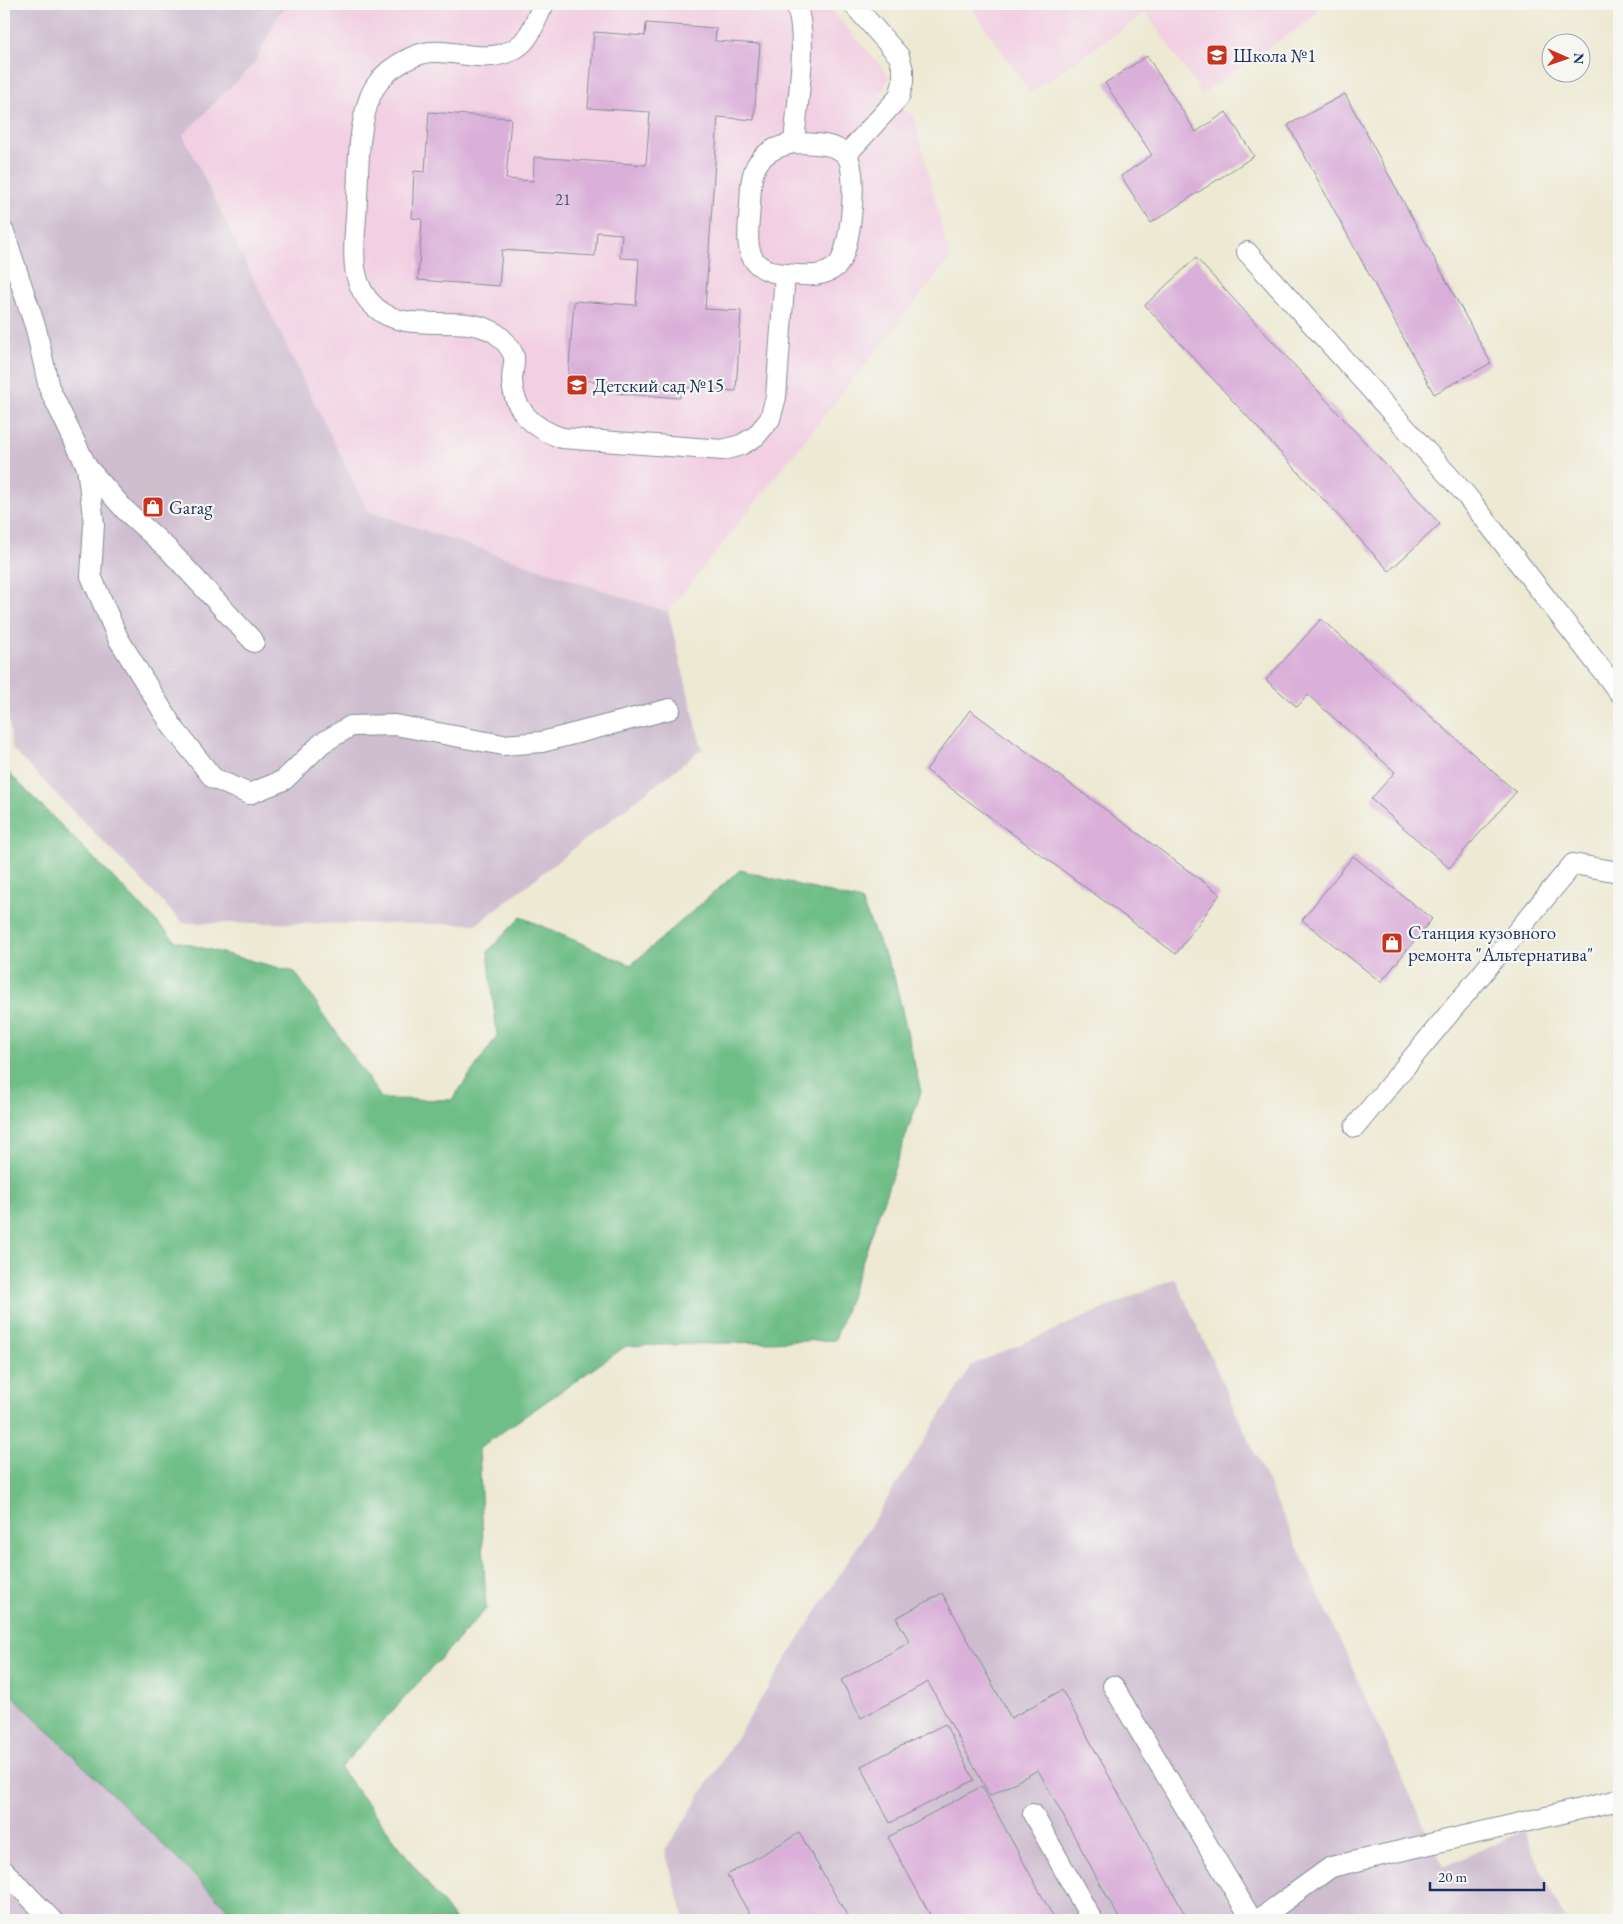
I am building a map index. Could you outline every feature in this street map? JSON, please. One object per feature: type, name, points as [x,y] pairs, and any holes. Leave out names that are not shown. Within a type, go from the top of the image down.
[{"type":"lane","points":[[544,4],[532,32],[516,48],[490,57],[425,53],[406,59],[386,74],[370,95],[362,124],[353,252],[354,274],[363,293],[376,309],[395,319],[471,325],[492,331],[507,343],[514,357],[512,381],[517,402],[527,418],[543,431],[562,438],[723,450],[741,445],[756,436],[770,419],[776,397],[785,274]]},
{"type":"lane","points":[[794,143],[802,34],[802,20],[796,4]]},
{"type":"lane","points":[[846,155],[899,97],[903,82],[903,70],[899,56],[852,4]]},
{"type":"lane","points":[[794,143],[824,145],[838,149],[846,155],[853,173],[848,243],[844,256],[830,271],[816,276],[785,274],[771,273],[760,268],[753,259],[748,246],[752,176],[758,164],[777,147],[794,143]]},
{"type":"lane","points":[[4,232],[36,329],[49,388],[87,467],[125,510],[168,550],[254,642]]},
{"type":"lane","points":[[1247,252],[1466,495],[1619,692]]},
{"type":"lane","points":[[87,467],[94,524],[91,576],[118,638],[172,726],[213,778],[249,794],[284,780],[322,743],[351,726],[395,725],[503,745],[542,742],[670,709]]},
{"type":"lane","points":[[1355,1127],[1573,864],[1619,872]]},
{"type":"lane","points":[[1113,1686],[1252,1920]]},
{"type":"lane","points":[[1258,1920],[1331,1867],[1619,1800]]},
{"type":"lane","points":[[1033,1814],[1092,1920]]},
{"type":"lane","points":[[4,1871],[52,1920]]},
{"type":"shaded area","points":[[4,4],[292,4],[279,14],[255,63],[183,135],[368,511],[668,612],[702,749],[477,924],[183,923],[12,749],[4,676]]},
{"type":"shaded area","name":"Детский сад №15","points":[[292,4],[826,4],[890,77],[879,96],[914,116],[950,258],[668,612],[368,511],[183,135],[255,63],[279,14]]},
{"type":"shaded area","name":"Школа №1","points":[[969,4],[1320,4],[1315,16],[1202,94],[1146,13],[1030,93]]},
{"type":"shaded area","points":[[1175,1278],[1443,1867],[1523,1831],[1565,1920],[685,1920],[665,1851],[972,1365]]},
{"type":"shaded area","points":[[4,1641],[333,1920],[4,1920]]},
{"type":"green space","points":[[4,768],[176,941],[295,972],[382,1099],[452,1100],[497,1036],[488,951],[521,917],[631,965],[740,870],[861,901],[894,976],[921,1092],[835,1340],[626,1346],[479,1448],[486,1609],[340,1768],[455,1920],[239,1920],[4,1687]]},
{"type":"building","points":[[646,23],[716,28],[715,41],[760,44],[754,120],[718,117],[705,309],[741,311],[736,391],[680,387],[680,398],[616,393],[617,383],[568,379],[574,301],[636,305],[639,259],[620,258],[622,234],[597,232],[595,256],[502,250],[499,286],[418,280],[422,219],[412,218],[414,171],[425,172],[429,112],[511,118],[506,179],[533,181],[534,157],[646,165],[650,112],[588,108],[594,32],[645,36]]},
{"type":"building","points":[[1147,56],[1196,132],[1226,112],[1254,156],[1151,223],[1121,176],[1152,155],[1105,83]]},
{"type":"building","points":[[1345,94],[1491,363],[1434,394],[1288,125]]},
{"type":"building","points":[[1196,258],[1440,524],[1389,571],[1145,305]]},
{"type":"building","points":[[1321,619],[1516,792],[1449,868],[1371,799],[1395,772],[1308,695],[1297,707],[1266,680]]},
{"type":"building","points":[[970,710],[1220,894],[1176,954],[926,770]]},
{"type":"building","points":[[1353,856],[1432,919],[1381,982],[1302,920]]},
{"type":"building","points":[[942,1593],[1011,1718],[1062,1690],[1188,1920],[1120,1920],[1038,1770],[990,1796],[928,1682],[861,1718],[841,1680],[910,1642],[896,1618]]},
{"type":"building","points":[[945,1724],[974,1780],[890,1823],[861,1766]]},
{"type":"building","points":[[982,1786],[1055,1920],[933,1920],[888,1837]]},
{"type":"building","points":[[799,1833],[850,1920],[753,1920],[727,1875]]},
{"type":"place","name":"Школа №1","points":[[1217,55]]},
{"type":"place","name":"Детский сад №15","points":[[577,385]]},
{"type":"place","name":"Garag","points":[[153,507]]},
{"type":"place","name":"Станция кузовного ремонта \"Альтернатива\"","points":[[1392,943]]}]
